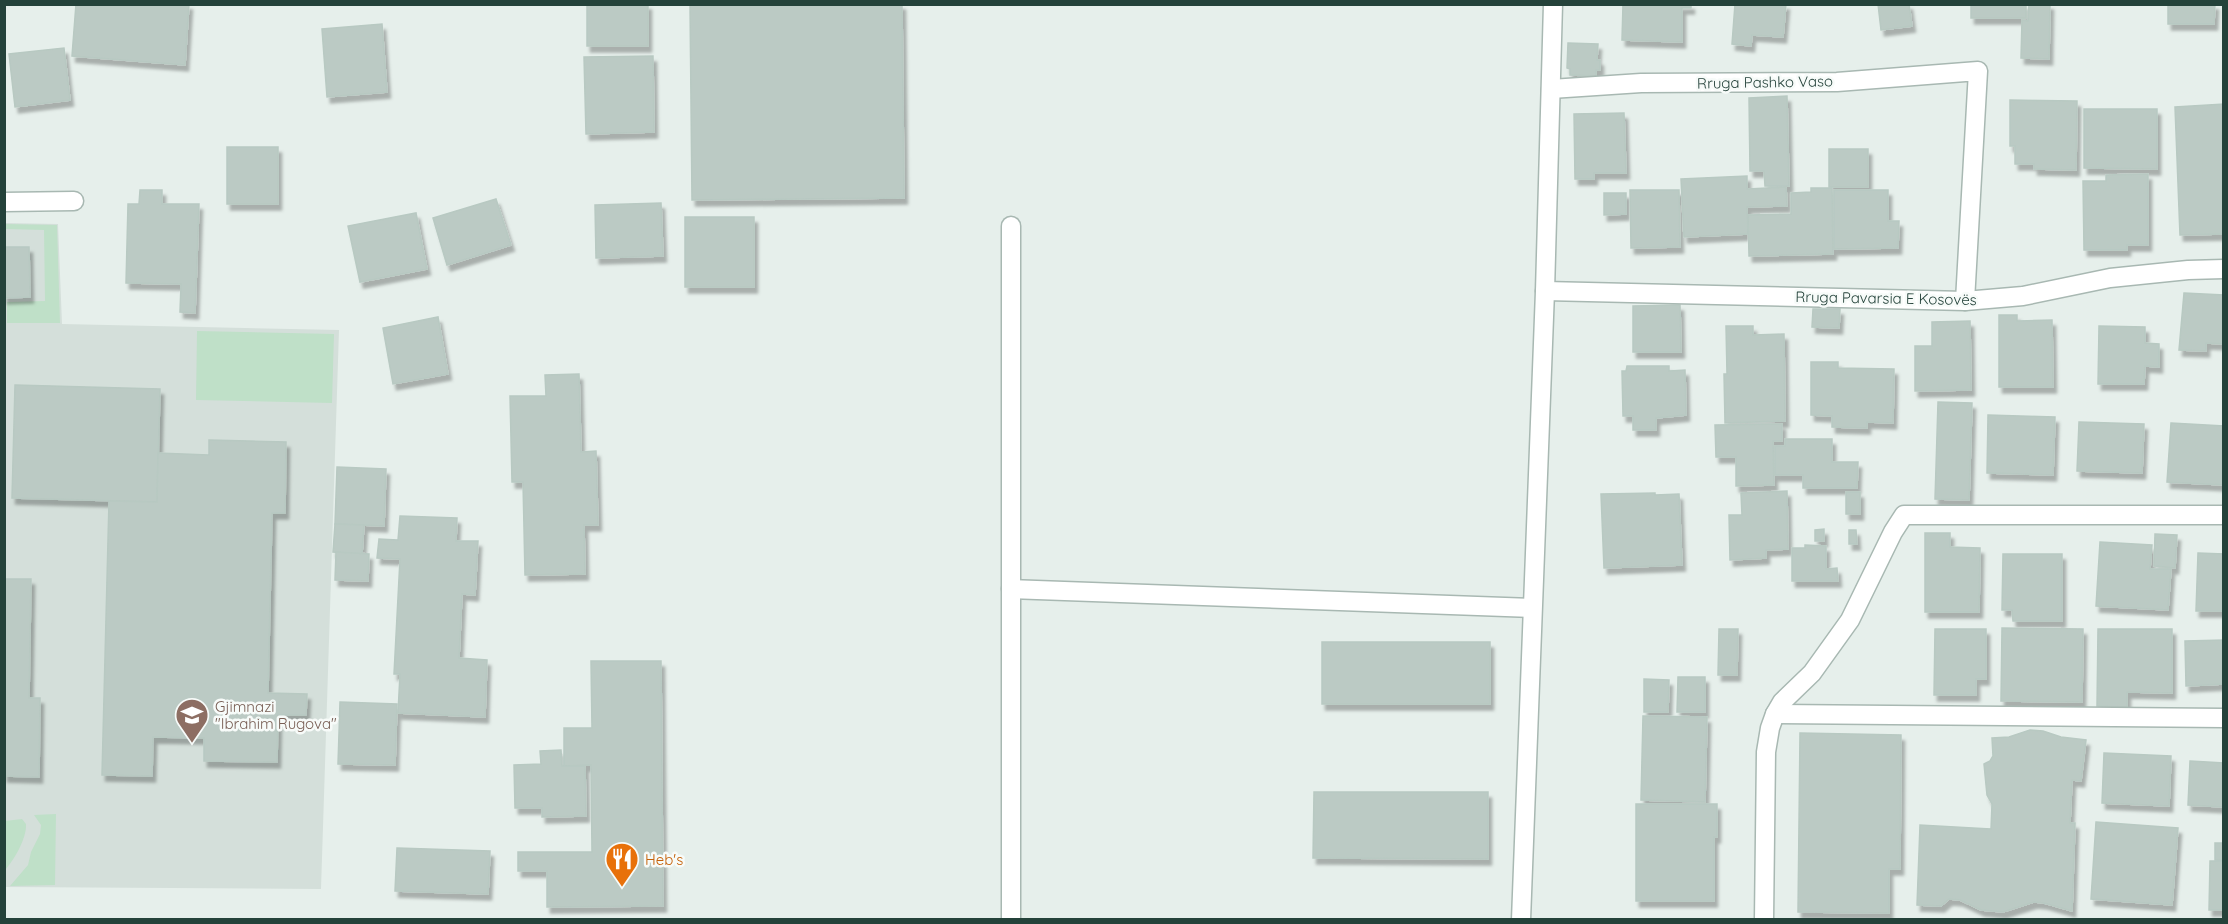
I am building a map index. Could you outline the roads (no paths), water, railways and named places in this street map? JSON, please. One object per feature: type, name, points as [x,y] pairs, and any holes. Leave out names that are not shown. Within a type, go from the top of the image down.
[{"type":"street","points":[[1521,920],[1545,291],[1553,4]]},
{"type":"street","name":"Rruga Pashko Vaso","points":[[1551,89],[1641,83],[1837,82],[1978,71],[1965,301]]},
{"type":"street","points":[[4,202],[74,201]]},
{"type":"street","points":[[1011,226],[1011,920]]},
{"type":"street","name":"Rruga Pavarsia E Kosovës","points":[[1545,291],[1965,301],[2023,296],[2110,278],[2223,269]]},
{"type":"street","points":[[1764,920],[1766,752],[1770,728],[1782,702],[1812,673],[1850,620],[1893,532],[1904,515],[2223,515]]},
{"type":"street","points":[[1011,589],[1532,608]]},
{"type":"street","points":[[1775,714],[2223,718]]},
{"type":"place","name":"Gjimnazi \"Ibrahim Rugova\"","points":[[192,744]]},
{"type":"place","name":"Heb's","points":[[622,888]]}]
